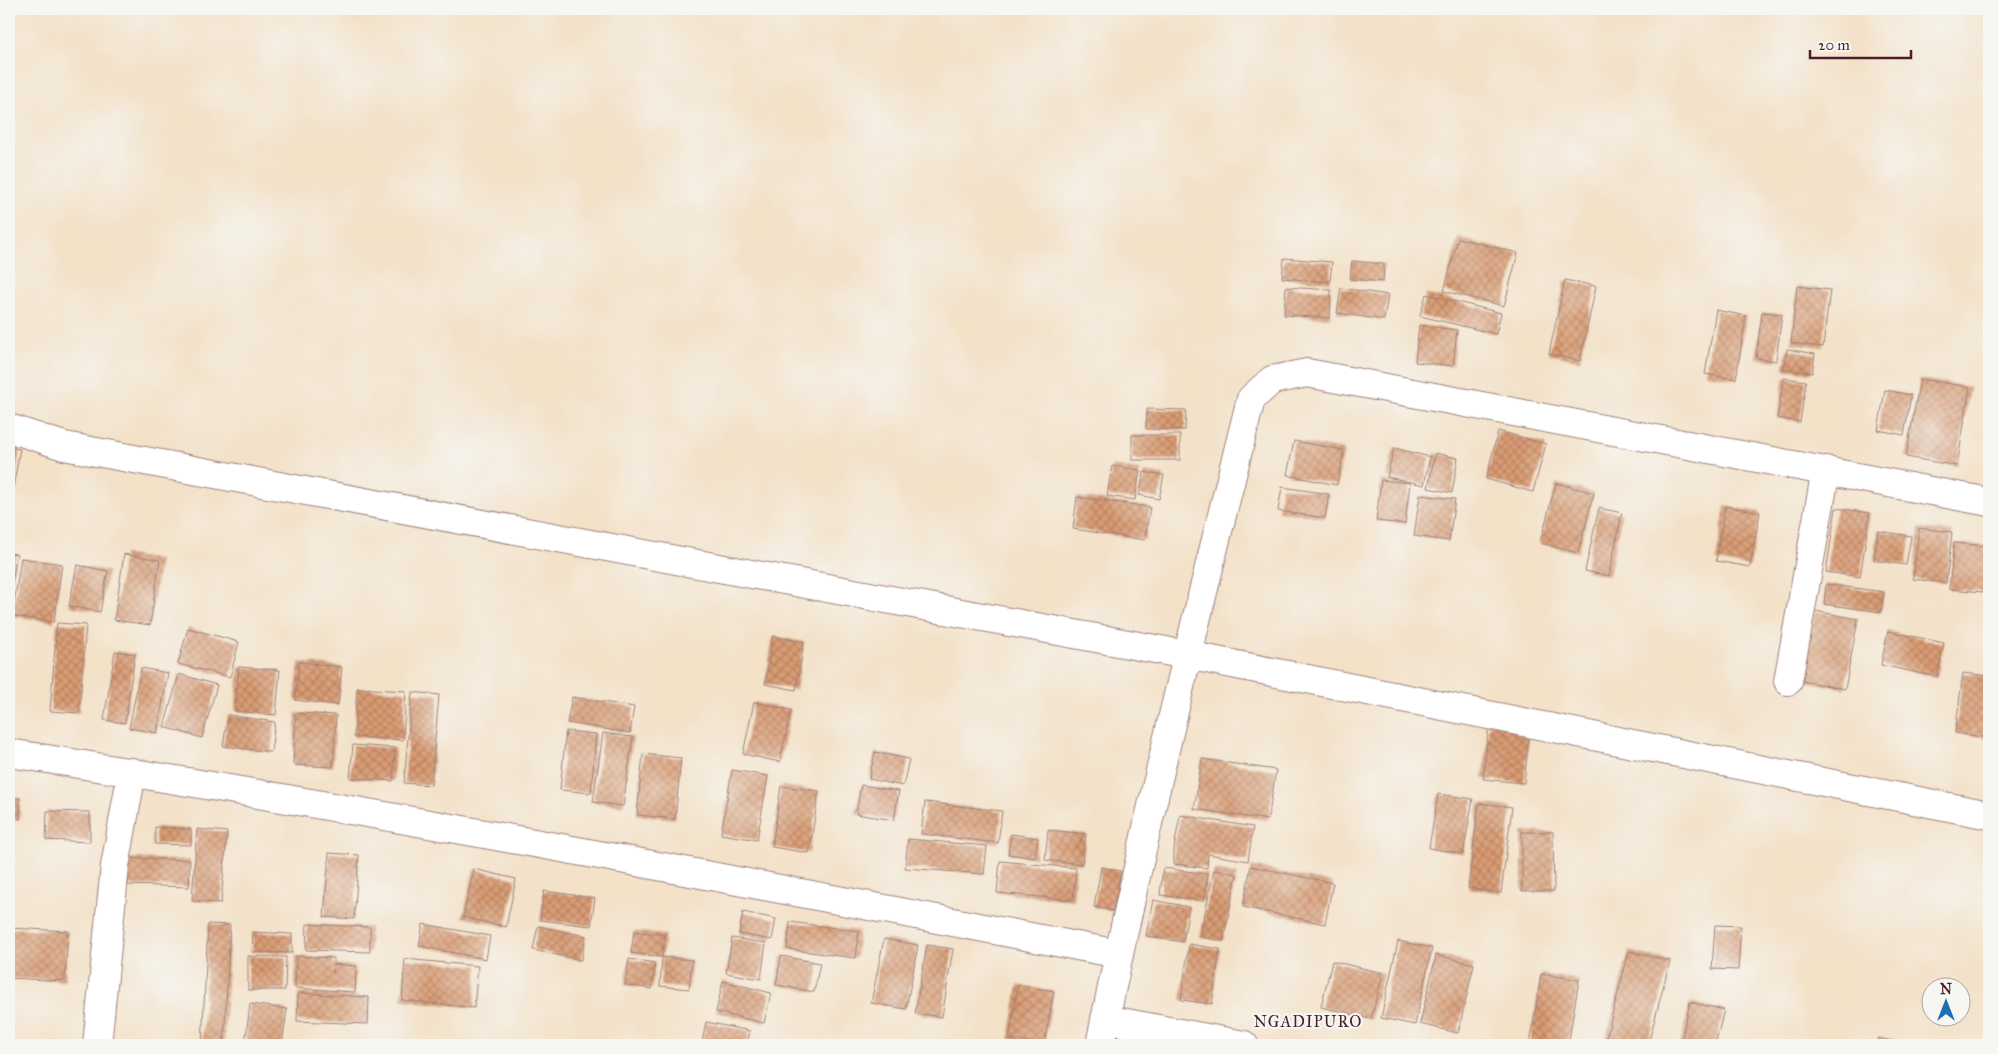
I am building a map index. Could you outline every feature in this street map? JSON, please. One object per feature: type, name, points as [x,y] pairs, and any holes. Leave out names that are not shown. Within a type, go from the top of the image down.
[{"type":"street","points":[[1100,1045],[1190,644],[1251,399],[1272,380],[1307,373],[1989,502]]},
{"type":"street","points":[[9,428],[64,446],[1190,644],[1989,815]]},
{"type":"street","points":[[1788,681],[1826,470]]},
{"type":"street","points":[[9,752],[578,849],[1119,954]]},
{"type":"street","points":[[98,1045],[115,866],[132,772]]},
{"type":"street","points":[[1105,1019],[1244,1045]]},
{"type":"building","points":[[1458,238],[1518,253],[1504,306],[1444,291]]},
{"type":"building","points":[[1284,258],[1332,262],[1330,282],[1282,278]]},
{"type":"building","points":[[1352,261],[1384,264],[1383,282],[1350,279]]},
{"type":"building","points":[[1565,280],[1596,286],[1580,361],[1549,354]]},
{"type":"building","points":[[1797,286],[1830,290],[1823,347],[1791,343]]},
{"type":"building","points":[[1286,287],[1331,290],[1330,318],[1284,315]]},
{"type":"building","points":[[1341,288],[1388,295],[1384,320],[1337,313]]},
{"type":"building","points":[[1426,294],[1501,313],[1496,334],[1420,316]]},
{"type":"building","points":[[1716,310],[1746,316],[1736,379],[1705,374]]},
{"type":"building","points":[[1762,312],[1782,314],[1776,361],[1756,358]]},
{"type":"building","points":[[1419,325],[1457,330],[1453,366],[1415,362]]},
{"type":"building","points":[[1787,349],[1815,354],[1812,373],[1784,369]]},
{"type":"building","points":[[1784,378],[1806,381],[1800,422],[1777,418]]},
{"type":"building","points":[[1920,379],[1970,387],[1957,466],[1906,457]]},
{"type":"building","points":[[1885,390],[1911,395],[1904,435],[1878,430]]},
{"type":"building","points":[[1147,409],[1186,410],[1185,430],[1146,429]]},
{"type":"building","points":[[1498,431],[1546,444],[1533,492],[1486,479]]},
{"type":"building","points":[[1132,435],[1180,435],[1180,460],[1132,460]]},
{"type":"building","points":[[1294,441],[1344,450],[1337,485],[1287,475]]},
{"type":"building","points":[[9,447],[20,449],[12,494],[9,494]]},
{"type":"building","points":[[1394,448],[1430,457],[1424,485],[1387,477]]},
{"type":"building","points":[[1435,453],[1458,458],[1452,493],[1428,488]]},
{"type":"building","points":[[1112,466],[1140,470],[1135,500],[1107,496]]},
{"type":"building","points":[[1144,472],[1164,475],[1159,499],[1139,495]]},
{"type":"building","points":[[1381,480],[1410,483],[1405,524],[1376,521]]},
{"type":"building","points":[[1556,483],[1594,493],[1578,553],[1540,543]]},
{"type":"building","points":[[1282,487],[1329,494],[1325,518],[1278,511]]},
{"type":"building","points":[[1420,495],[1455,499],[1449,541],[1414,536]]},
{"type":"building","points":[[1077,497],[1150,507],[1145,540],[1073,529]]},
{"type":"building","points":[[1725,506],[1760,512],[1750,567],[1716,561]]},
{"type":"building","points":[[1599,508],[1622,513],[1609,576],[1585,571]]},
{"type":"building","points":[[1836,508],[1870,513],[1860,577],[1826,572]]},
{"type":"building","points":[[1919,528],[1952,532],[1946,583],[1913,579]]},
{"type":"building","points":[[1878,531],[1911,536],[1906,565],[1874,560]]},
{"type":"building","points":[[1954,543],[1988,546],[1983,592],[1949,589]]},
{"type":"building","points":[[9,553],[17,554],[12,582],[9,581]]},
{"type":"building","points":[[124,554],[160,560],[150,625],[114,620]]},
{"type":"building","points":[[21,558],[62,564],[54,622],[12,616]]},
{"type":"building","points":[[77,565],[108,571],[100,612],[69,606]]},
{"type":"building","points":[[1826,584],[1884,592],[1881,612],[1824,604]]},
{"type":"building","points":[[1815,611],[1858,619],[1845,689],[1802,681]]},
{"type":"building","points":[[57,623],[86,625],[79,713],[50,711]]},
{"type":"building","points":[[188,628],[239,642],[230,677],[178,664]]},
{"type":"building","points":[[1888,631],[1944,643],[1937,677],[1881,665]]},
{"type":"building","points":[[773,636],[804,642],[796,690],[765,684]]},
{"type":"building","points":[[115,651],[135,654],[125,723],[104,720]]},
{"type":"building","points":[[299,662],[342,667],[338,705],[295,700]]},
{"type":"building","points":[[239,667],[280,670],[276,715],[235,711]]},
{"type":"building","points":[[141,668],[168,673],[157,733],[129,728]]},
{"type":"building","points":[[1963,673],[1989,676],[1989,738],[1955,733]]},
{"type":"building","points":[[179,674],[217,685],[202,738],[164,727]]},
{"type":"building","points":[[357,688],[406,691],[403,740],[354,737]]},
{"type":"building","points":[[412,692],[439,695],[431,785],[404,783]]},
{"type":"building","points":[[572,697],[634,707],[630,733],[567,723]]},
{"type":"building","points":[[754,702],[791,710],[780,762],[743,754]]},
{"type":"building","points":[[296,713],[336,715],[333,767],[293,765]]},
{"type":"building","points":[[228,715],[275,722],[271,752],[223,746]]},
{"type":"building","points":[[1489,723],[1530,727],[1524,783],[1483,779]]},
{"type":"building","points":[[566,731],[596,734],[591,793],[560,790]]},
{"type":"building","points":[[603,733],[633,737],[623,806],[593,802]]},
{"type":"building","points":[[353,745],[395,748],[393,781],[350,778]]},
{"type":"building","points":[[875,752],[909,759],[903,786],[869,779]]},
{"type":"building","points":[[643,754],[681,758],[675,819],[637,815]]},
{"type":"building","points":[[1202,759],[1276,770],[1268,820],[1194,809]]},
{"type":"building","points":[[732,770],[768,776],[757,840],[721,834]]},
{"type":"building","points":[[861,785],[899,791],[894,820],[856,814]]},
{"type":"building","points":[[781,786],[819,791],[809,853],[772,847]]},
{"type":"building","points":[[1438,794],[1473,799],[1463,854],[1429,848]]},
{"type":"building","points":[[9,798],[20,798],[20,819],[9,819]]},
{"type":"building","points":[[925,802],[1002,811],[998,843],[921,834]]},
{"type":"building","points":[[1479,803],[1512,807],[1501,893],[1468,888]]},
{"type":"building","points":[[47,811],[90,812],[90,842],[46,840]]},
{"type":"building","points":[[1180,815],[1253,827],[1248,861],[1208,854],[1207,868],[1174,864],[1174,849]]},
{"type":"building","points":[[155,827],[191,829],[191,845],[155,844]]},
{"type":"building","points":[[197,829],[227,832],[221,903],[192,901]]},
{"type":"building","points":[[1048,830],[1086,834],[1082,864],[1045,860]]},
{"type":"building","points":[[1522,832],[1553,832],[1554,891],[1522,891]]},
{"type":"building","points":[[1011,834],[1038,838],[1035,858],[1008,854]]},
{"type":"building","points":[[908,839],[987,846],[984,874],[905,868]]},
{"type":"building","points":[[329,853],[359,855],[354,919],[324,917]]},
{"type":"building","points":[[129,858],[190,860],[189,887],[128,885]]},
{"type":"building","points":[[1000,861],[1076,868],[1073,900],[997,893]]},
{"type":"building","points":[[1251,866],[1333,883],[1325,924],[1243,907]]},
{"type":"building","points":[[1101,867],[1121,871],[1113,911],[1094,907]]},
{"type":"building","points":[[1163,868],[1208,874],[1204,901],[1160,895]]},
{"type":"building","points":[[474,869],[516,879],[506,927],[463,917]]},
{"type":"building","points":[[1214,870],[1237,874],[1223,941],[1200,937]]},
{"type":"building","points":[[544,891],[595,898],[591,926],[540,920]]},
{"type":"building","points":[[1153,900],[1189,907],[1183,942],[1146,936]]},
{"type":"building","points":[[743,912],[776,919],[772,940],[739,934]]},
{"type":"building","points":[[790,922],[859,931],[856,958],[787,949]]},
{"type":"building","points":[[208,924],[230,925],[224,1045],[202,1045]]},
{"type":"building","points":[[307,924],[370,927],[370,952],[306,950]]},
{"type":"building","points":[[423,924],[490,936],[486,959],[419,946]]},
{"type":"building","points":[[1715,925],[1741,926],[1738,970],[1712,969]]},
{"type":"building","points":[[538,926],[586,936],[581,960],[533,950]]},
{"type":"building","points":[[9,928],[68,931],[65,981],[9,978]]},
{"type":"building","points":[[634,931],[665,935],[662,957],[631,953]]},
{"type":"building","points":[[253,932],[292,934],[292,953],[252,952]]},
{"type":"building","points":[[732,938],[766,943],[761,979],[726,973]]},
{"type":"building","points":[[884,939],[918,945],[906,1009],[871,1003]]},
{"type":"building","points":[[1398,941],[1432,948],[1415,1025],[1381,1018]]},
{"type":"building","points":[[1189,944],[1220,949],[1212,1004],[1181,1000]]},
{"type":"building","points":[[927,945],[953,949],[942,1017],[915,1013]]},
{"type":"building","points":[[1629,951],[1670,961],[1648,1045],[1619,1045],[1605,1042]]},
{"type":"building","points":[[1436,955],[1474,964],[1458,1033],[1420,1024]]},
{"type":"building","points":[[248,956],[286,957],[285,990],[248,990]]},
{"type":"building","points":[[296,956],[334,958],[333,973],[334,964],[356,966],[355,992],[295,988]]},
{"type":"building","points":[[781,956],[820,963],[814,992],[776,985]]},
{"type":"building","points":[[662,957],[692,960],[689,989],[660,986]]},
{"type":"building","points":[[405,959],[478,966],[474,1008],[402,1000]]},
{"type":"building","points":[[629,959],[655,963],[652,989],[625,985]]},
{"type":"building","points":[[1332,961],[1383,973],[1371,1019],[1321,1007]]},
{"type":"building","points":[[1541,974],[1579,980],[1568,1045],[1530,1044]]},
{"type":"building","points":[[723,981],[771,993],[764,1023],[716,1012]]},
{"type":"building","points":[[1018,985],[1054,991],[1044,1045],[1009,1039]]},
{"type":"building","points":[[298,993],[369,997],[368,1024],[297,1021]]},
{"type":"building","points":[[1690,1002],[1724,1010],[1715,1045],[1680,1045]]},
{"type":"building","points":[[250,1004],[287,1009],[282,1045],[245,1045]]},
{"type":"building","points":[[706,1022],[750,1031],[747,1045],[702,1043]]},
{"type":"building","points":[[1116,1037],[1159,1044],[1159,1045],[1114,1045]]},
{"type":"building","points":[[1878,1038],[1908,1044],[1908,1045],[1876,1045]]},
{"type":"district","name":"NGADIPURO","points":[[1308,1021]]}]
